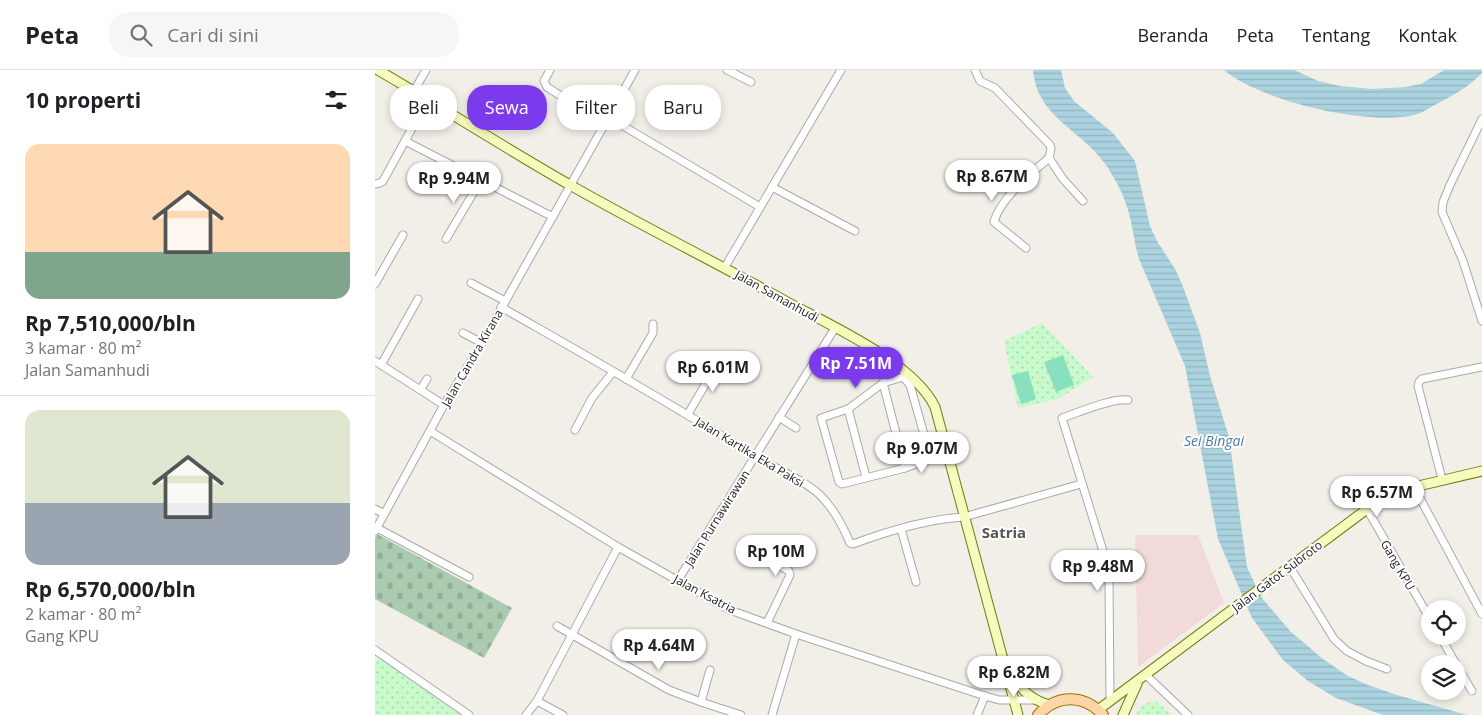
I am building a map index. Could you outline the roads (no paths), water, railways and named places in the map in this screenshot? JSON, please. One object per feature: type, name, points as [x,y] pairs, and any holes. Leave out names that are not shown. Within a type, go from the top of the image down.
[{"type":"main road","points":[[1038,715],[1049,704],[1070,699],[1090,704],[1101,712]]},
{"type":"street","name":"Jalan Samanhudi","points":[[379,70],[404,85]]},
{"type":"street","points":[[417,85],[426,70]]},
{"type":"street","points":[[550,70],[544,81],[547,87],[557,93]]},
{"type":"street","name":"Jalan Candra Kirana","points":[[626,85],[635,70]]},
{"type":"street","points":[[727,70],[751,82]]},
{"type":"street","points":[[725,267],[841,70]]},
{"type":"street","points":[[975,70],[980,81],[995,88],[1051,148],[1049,158],[1023,180],[999,210],[995,219],[995,222],[1026,248]]},
{"type":"street","name":"Jalan Samanhudi","points":[[457,117],[569,185],[725,267],[880,353],[921,385],[935,406],[1018,715]]},
{"type":"street","points":[[1482,120],[1450,185],[1441,212],[1463,261],[1482,321]]},
{"type":"street","points":[[375,184],[383,180],[411,130]]},
{"type":"street","name":"Jalan Candra Kirana","points":[[376,529],[444,405],[482,343],[601,130]]},
{"type":"street","points":[[630,130],[760,207]]},
{"type":"street","points":[[405,141],[553,217]]},
{"type":"street","points":[[1049,158],[1063,179],[1083,201]]},
{"type":"street","points":[[446,239],[481,180]]},
{"type":"street","points":[[772,187],[855,231]]},
{"type":"street","points":[[375,284],[403,235]]},
{"type":"street","name":"Jalan Kartika Eka Paksi","points":[[471,283],[613,372],[688,414],[755,457],[793,477],[819,495],[842,523],[850,543],[853,544],[901,529],[946,518],[964,517],[1081,484]]},
{"type":"street","points":[[418,299],[378,363],[444,405]]},
{"type":"street","points":[[626,379],[653,333],[653,324]]},
{"type":"street","name":"Jalan Purnawirawan","points":[[678,580],[835,328]]},
{"type":"street","points":[[463,334],[482,343]]},
{"type":"street","points":[[688,414],[719,361]]},
{"type":"street","points":[[892,363],[883,383],[905,468]]},
{"type":"street","points":[[1442,479],[1418,386],[1419,382],[1422,379],[1482,367]]},
{"type":"street","points":[[575,430],[592,398],[613,372]]},
{"type":"street","points":[[931,459],[910,385],[903,377],[883,383],[848,409],[821,417],[839,482],[842,484],[905,468],[931,459],[947,453]]},
{"type":"street","points":[[421,389],[427,379]]},
{"type":"street","points":[[912,392],[921,385]]},
{"type":"street","points":[[1110,701],[1109,580],[1107,564],[1062,418],[1113,401],[1128,400]]},
{"type":"street","points":[[848,409],[866,477]]},
{"type":"street","points":[[779,417],[796,428]]},
{"type":"street","name":"Jalan Ksatria","points":[[430,431],[618,547],[730,610],[796,634],[985,696],[999,700],[1035,700]]},
{"type":"street","name":"Jalan Gatot Subroto","points":[[1101,712],[1110,701],[1367,509],[1414,487],[1482,471]]},
{"type":"street","points":[[1414,487],[1482,614]]},
{"type":"street","points":[[375,509],[384,514]]},
{"type":"street","name":"Gang KPU","points":[[1367,509],[1421,604]]},
{"type":"street","points":[[376,529],[469,577]]},
{"type":"street","points":[[901,529],[916,582]]},
{"type":"street","points":[[767,622],[790,575],[789,571],[777,564],[786,545]]},
{"type":"street","points":[[526,715],[537,701],[618,547]]},
{"type":"street","points":[[1290,567],[1334,639],[1347,651],[1387,669]]},
{"type":"street","points":[[557,626],[669,690],[741,715]]},
{"type":"street","points":[[772,715],[796,634]]},
{"type":"street","points":[[375,650],[469,715]]},
{"type":"street","name":"Jalan Samanhudi","points":[[1005,661],[1025,692],[1035,700]]},
{"type":"street","points":[[701,702],[710,670]]},
{"type":"street","points":[[1146,675],[1188,715]]},
{"type":"street","name":"Jalan Gatot Subroto","points":[[1123,715],[1138,681]]},
{"type":"street","points":[[1466,681],[1472,691]]},
{"type":"street","points":[[977,715],[985,696]]},
{"type":"street","points":[[1035,700],[1049,704]]},
{"type":"street","points":[[537,701],[563,715]]},
{"type":"water","name":"Sei Bingai","points":[[1033,70],[1061,70],[1065,88],[1074,101],[1113,133],[1135,161],[1150,226],[1175,269],[1200,333],[1210,376],[1229,437],[1247,567],[1261,597],[1291,632],[1323,659],[1348,676],[1397,695],[1467,715],[1383,715],[1336,698],[1308,681],[1283,660],[1252,618],[1218,539],[1185,366],[1139,259],[1130,216],[1124,199],[1111,173],[1098,155],[1063,124],[1043,101],[1036,87]]},
{"type":"water","points":[[1224,70],[1294,70],[1318,81],[1340,86],[1373,89],[1421,84],[1444,70],[1482,70],[1482,73],[1458,92],[1423,112],[1394,117],[1370,117],[1343,114],[1288,101],[1262,92]]},
{"type":"district","name":"Satria","points":[[1004,532]]}]
